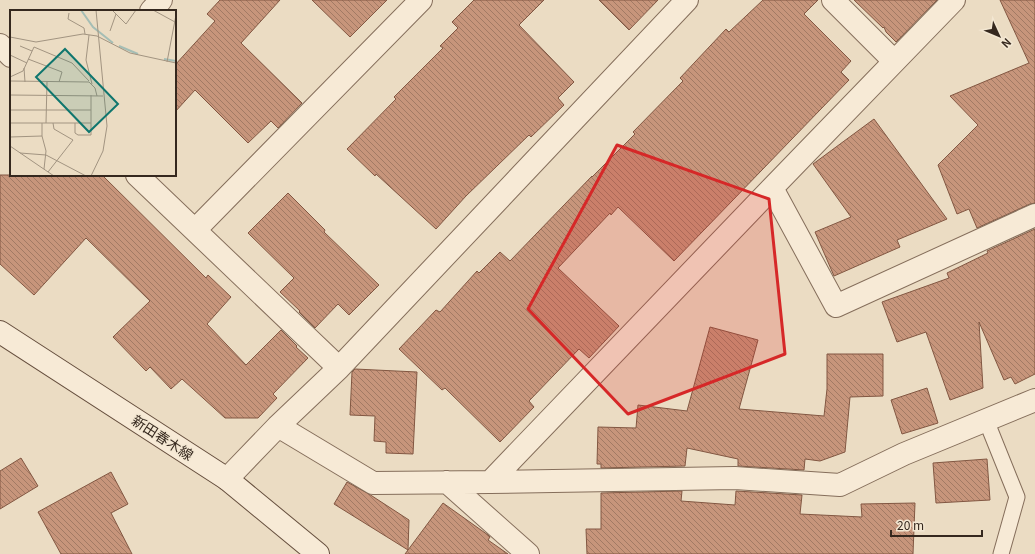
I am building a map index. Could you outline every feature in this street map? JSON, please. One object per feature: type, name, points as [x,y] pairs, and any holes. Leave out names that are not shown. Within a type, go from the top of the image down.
[{"type":"street","points":[[152,10],[161,0]]},
{"type":"street","points":[[195,230],[420,0]]},
{"type":"street","points":[[227,479],[278,426],[340,368],[687,0]]},
{"type":"street","points":[[833,0],[894,61]]},
{"type":"street","points":[[490,482],[954,0]]},
{"type":"street","points":[[0,45],[10,55]]},
{"type":"street","points":[[138,176],[340,368]]},
{"type":"street","points":[[772,188],[836,306],[1035,215]]},
{"type":"street","name":"新田春木線","points":[[0,332],[227,479],[318,554]]},
{"type":"street","points":[[278,426],[373,483],[735,478],[840,485],[904,454],[1035,400]]},
{"type":"street","points":[[447,482],[528,554]]},
{"type":"lane","points":[[986,420],[1017,497],[1001,554]]},
{"type":"highlighted area","points":[[617,145],[769,199],[785,354],[628,414],[528,309]]},
{"type":"building","points":[[220,0],[280,0],[241,43],[302,103],[278,128],[271,121],[248,143],[195,90],[176,111],[176,64],[215,21],[207,14]]},
{"type":"building","points":[[312,0],[387,0],[350,37]]},
{"type":"building","points":[[474,0],[544,0],[519,25],[574,82],[558,98],[564,105],[531,137],[529,135],[466,196],[436,229],[376,174],[375,176],[347,149],[396,99],[394,97],[443,48],[440,46],[458,28],[452,22]]},
{"type":"building","points":[[599,0],[658,0],[629,30]]},
{"type":"building","points":[[763,0],[818,0],[804,14],[851,61],[841,72],[849,80],[674,261],[618,207],[611,215],[610,213],[558,268],[619,326],[589,358],[579,349],[529,401],[534,407],[500,442],[445,388],[442,390],[399,349],[436,310],[440,312],[477,271],[479,273],[500,252],[510,261],[635,134],[633,132],[683,81],[680,78],[726,29],[729,32]]},
{"type":"building","points":[[854,0],[937,0],[896,42],[886,32],[884,27],[883,28]]},
{"type":"building","points":[[1000,0],[1035,0],[1035,203],[977,228],[969,209],[957,214],[938,165],[978,125],[950,96],[1029,63]]},
{"type":"building","points":[[874,119],[947,219],[897,240],[900,247],[834,276],[815,232],[851,217],[813,164]]},
{"type":"building","points":[[0,175],[103,176],[206,278],[208,275],[231,297],[207,324],[246,365],[281,330],[308,358],[273,394],[277,398],[258,418],[225,418],[182,379],[171,389],[150,367],[146,371],[113,337],[150,301],[86,238],[34,295],[0,264]]},
{"type":"building","points":[[288,193],[325,230],[324,232],[379,285],[349,315],[338,304],[315,328],[280,292],[294,278],[248,233]]},
{"type":"building","points":[[1035,229],[1035,374],[1015,384],[1011,377],[1004,380],[979,322],[983,388],[950,400],[926,332],[897,342],[882,302],[949,278],[947,273],[988,253],[987,251]]},
{"type":"building","points":[[710,327],[758,340],[739,409],[824,416],[827,389],[827,354],[883,354],[883,396],[850,397],[845,452],[820,461],[805,459],[804,470],[738,466],[738,459],[687,448],[685,466],[601,468],[601,464],[597,464],[598,427],[636,428],[638,405],[687,411]]},
{"type":"building","points":[[355,369],[417,372],[413,454],[386,453],[386,442],[374,441],[375,416],[350,415],[352,372]]},
{"type":"building","points":[[927,388],[938,423],[902,434],[891,400]]},
{"type":"building","points":[[21,458],[38,486],[0,509],[0,471]]},
{"type":"building","points":[[987,459],[990,500],[936,503],[933,463]]},
{"type":"building","points":[[111,472],[128,504],[111,513],[132,554],[61,554],[38,512]]},
{"type":"building","points":[[347,482],[369,494],[409,520],[408,550],[334,504]]},
{"type":"building","points":[[682,491],[681,501],[735,505],[736,491],[802,495],[800,514],[862,517],[861,504],[915,503],[913,554],[587,554],[586,529],[601,529],[601,493]]},
{"type":"building","points":[[443,503],[488,535],[490,537],[488,540],[508,554],[405,554]]}]
